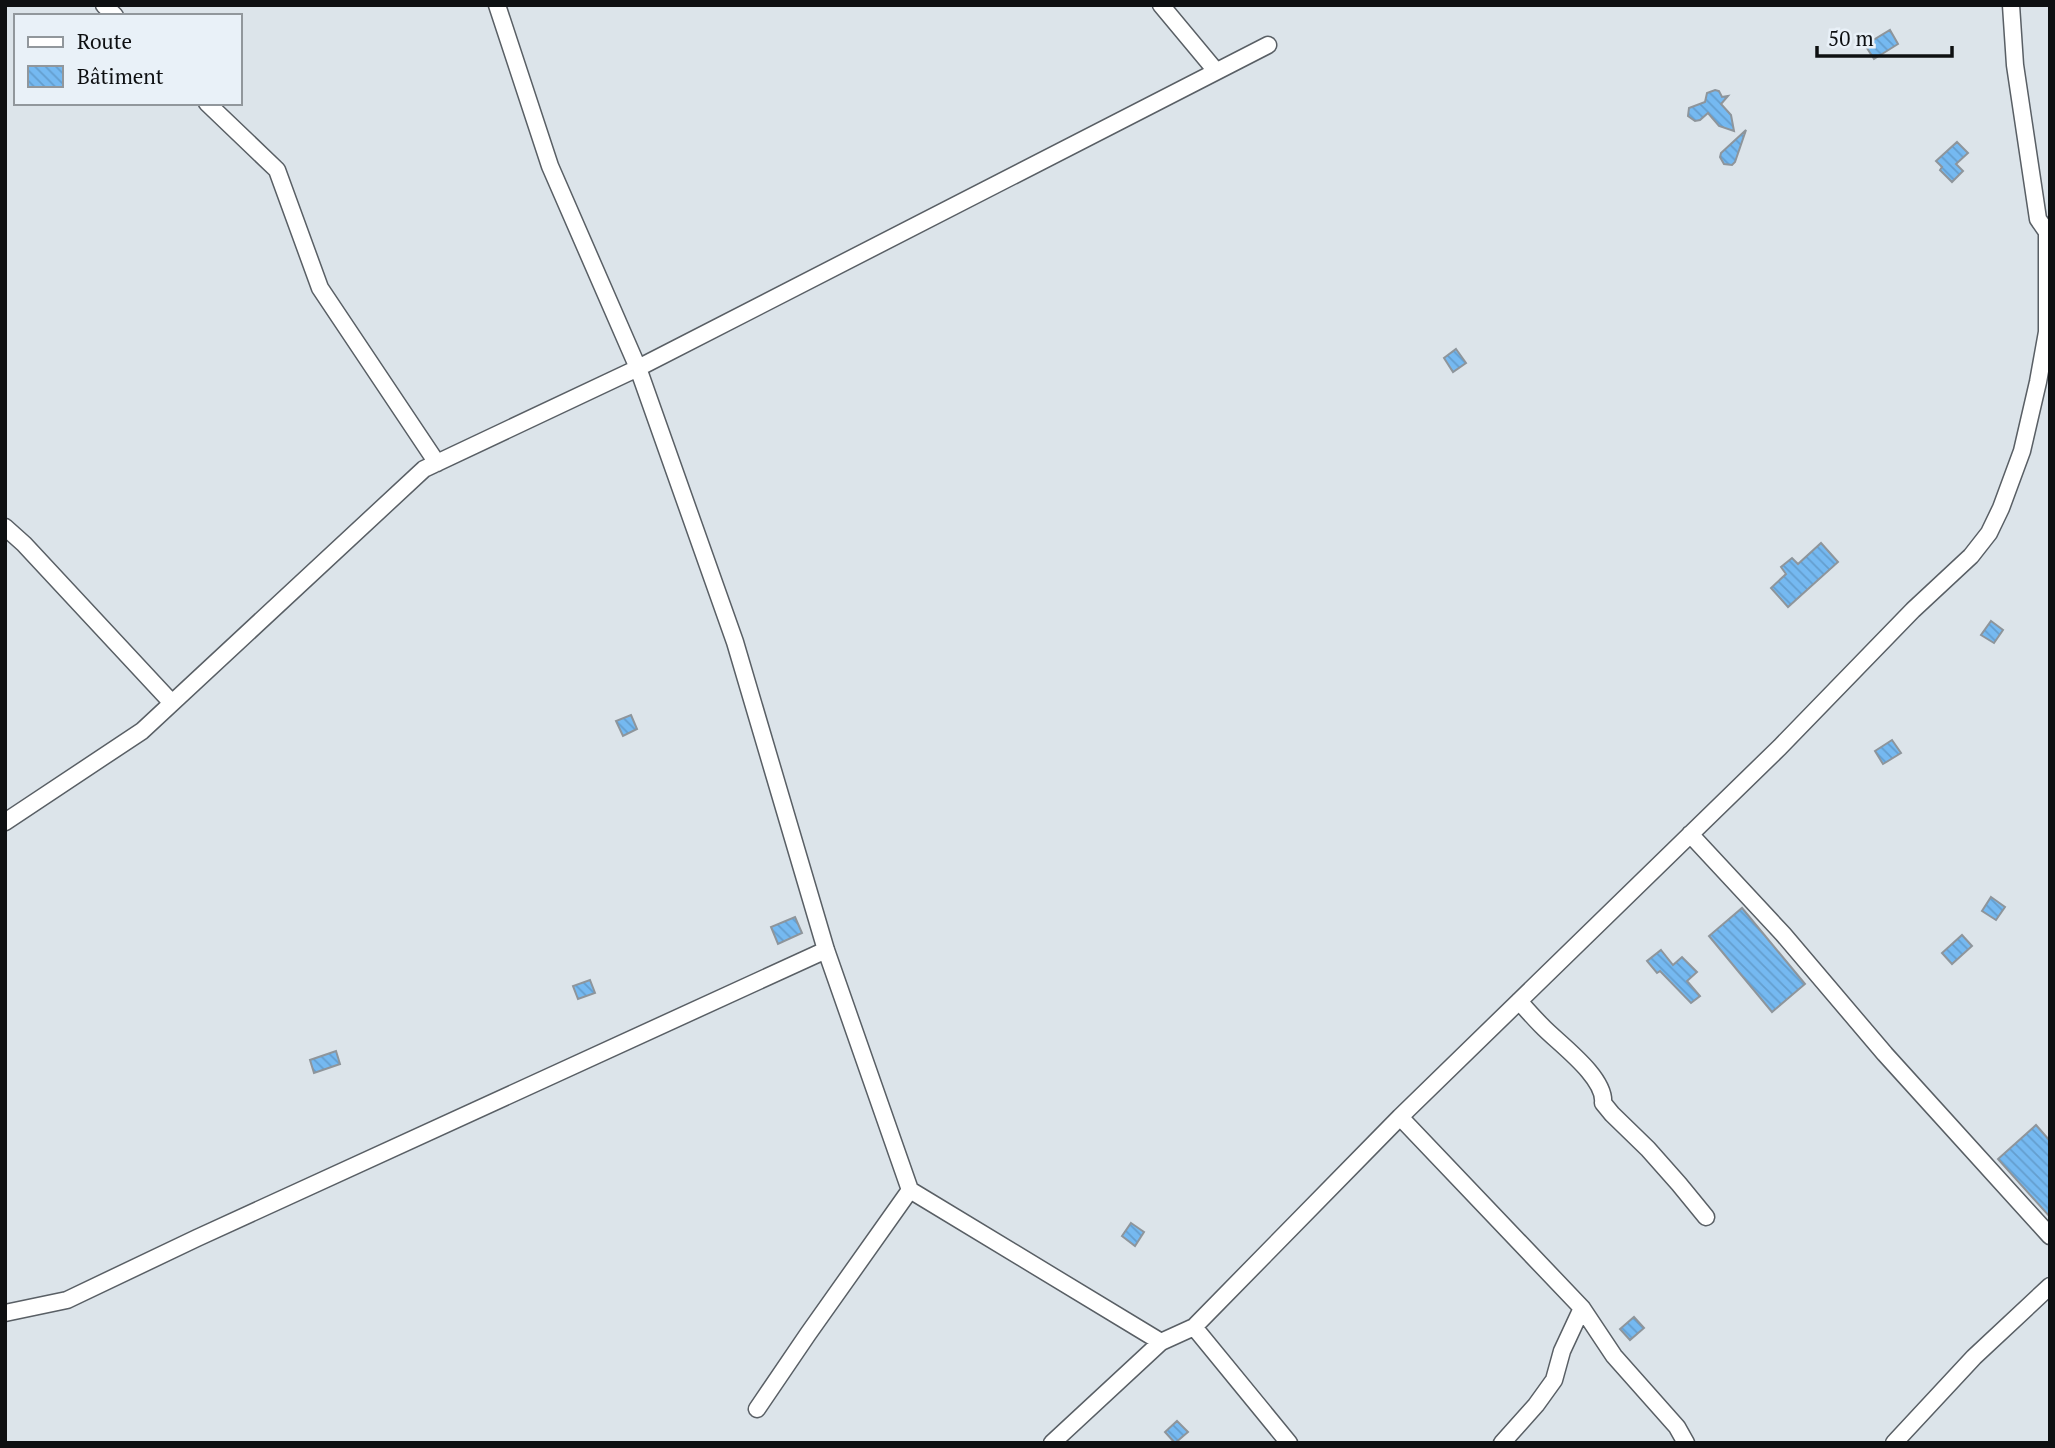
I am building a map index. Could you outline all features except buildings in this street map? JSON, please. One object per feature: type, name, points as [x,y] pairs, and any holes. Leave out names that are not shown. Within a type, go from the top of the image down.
[{"type":"street","points":[[497,5],[550,166],[638,368],[736,642],[826,950],[911,1190],[1161,1342]]},
{"type":"street","points":[[1161,5],[1216,71]]},
{"type":"street","points":[[1052,1443],[1161,1342],[1194,1327],[1400,1117],[1820,707],[1913,610],[1971,556],[1989,533],[2022,451],[2047,332],[2048,231],[2038,219],[2036,207],[2015,65],[2011,5]]},
{"type":"street","points":[[5,822],[142,730],[424,469],[638,368],[1268,45]]},
{"type":"street","points":[[209,105],[277,170],[320,288],[437,463]]},
{"type":"street","points":[[5,527],[172,703]]},
{"type":"street","points":[[1690,834],[1783,934],[1885,1054],[2050,1236]]},
{"type":"street","points":[[5,1313],[67,1300],[826,950]]},
{"type":"street","points":[[1519,1001],[1573,1053],[1601,1088],[1604,1094],[1603,1102],[1612,1114],[1648,1149],[1706,1217]]},
{"type":"street","points":[[1400,1117],[1582,1308],[1614,1356],[1676,1427],[1686,1443]]},
{"type":"street","points":[[757,1409],[911,1190]]},
{"type":"street","points":[[1894,1443],[1974,1357],[2050,1286]]},
{"type":"street","points":[[1502,1443],[1554,1380],[1562,1351],[1582,1308]]},
{"type":"street","points":[[1194,1327],[1289,1443]]}]
